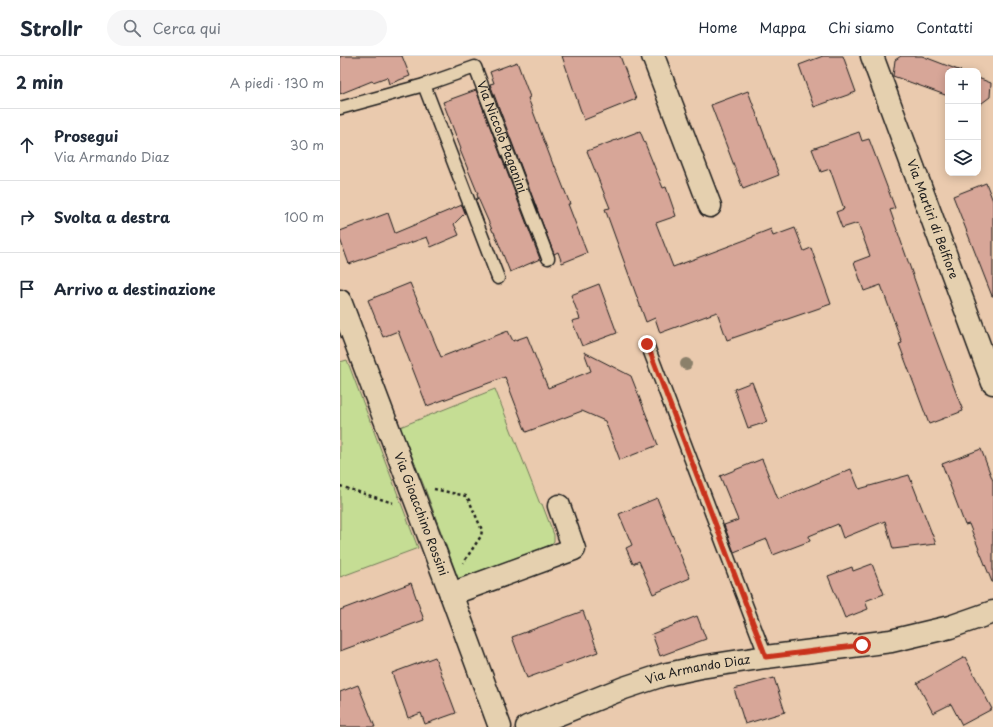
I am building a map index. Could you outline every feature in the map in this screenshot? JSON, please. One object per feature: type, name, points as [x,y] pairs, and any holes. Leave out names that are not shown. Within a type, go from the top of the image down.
[{"type":"street","points":[[653,56],[710,206]]},
{"type":"street","name":"Via Martiri di Belfiore","points":[[872,56],[993,383]]},
{"type":"street","name":"Via Gioacchino Rossini","points":[[340,301],[344,327],[451,594],[500,727]]},
{"type":"street","points":[[451,594],[574,549],[559,506]]},
{"type":"street","name":"Via Armando Diaz","points":[[527,727],[624,688],[663,675],[701,667],[766,657],[896,640],[950,627],[993,612]]},
{"type":"lane","name":"Via Niccolò Paganini","points":[[340,108],[424,85],[475,67],[548,258]]},
{"type":"lane","points":[[424,85],[498,278]]},
{"type":"lane","points":[[647,344],[766,657]]},
{"type":"path","points":[[340,486],[398,504]]},
{"type":"path","points":[[431,488],[466,496],[480,524],[482,530],[480,536],[460,567]]},
{"type":"green space","points":[[347,360],[418,548],[340,577],[340,362]]},
{"type":"green space","points":[[495,389],[540,504],[542,504],[554,535],[554,541],[551,545],[459,579],[400,427]]},
{"type":"building","points":[[340,56],[402,56],[410,76],[389,84],[387,77],[373,82],[372,81],[340,94]]},
{"type":"building","points":[[562,56],[620,56],[636,99],[584,120]]},
{"type":"building","points":[[823,56],[843,56],[856,92],[814,107],[799,65]]},
{"type":"building","points":[[901,56],[922,56],[953,68],[945,68],[945,95],[893,76],[895,60]]},
{"type":"building","points":[[517,62],[530,97],[528,98],[554,167],[555,166],[570,204],[568,204],[587,253],[562,263],[558,252],[554,254],[490,84],[494,83],[490,72]]},
{"type":"building","points":[[981,79],[991,83],[990,97],[981,104]]},
{"type":"building","points":[[476,90],[540,259],[510,272],[478,198],[478,194],[443,102]]},
{"type":"building","points":[[748,91],[779,175],[743,189],[711,105]]},
{"type":"building","points":[[640,131],[663,188],[666,187],[676,216],[656,223],[673,267],[771,229],[773,236],[795,228],[804,251],[811,248],[831,304],[727,340],[717,312],[660,333],[655,318],[646,322],[605,209],[610,208],[587,151]]},
{"type":"building","points":[[859,132],[862,141],[869,139],[895,208],[890,210],[929,321],[963,411],[929,424],[899,344],[902,343],[881,285],[864,291],[854,262],[870,256],[858,223],[842,228],[836,212],[844,209],[830,169],[821,172],[812,149]]},
{"type":"building","points":[[986,183],[993,201],[993,296],[953,196]]},
{"type":"building","points":[[462,205],[465,213],[454,224],[459,235],[431,247],[427,237],[349,264],[340,239],[340,231],[388,213],[395,233]]},
{"type":"building","points":[[410,283],[441,357],[508,331],[513,341],[527,336],[548,388],[591,371],[584,352],[631,376],[658,445],[620,460],[605,421],[582,411],[526,432],[505,377],[427,406],[398,331],[383,337],[368,300]]},
{"type":"building","points":[[599,284],[617,333],[582,346],[572,321],[580,319],[571,295]]},
{"type":"building","points":[[752,382],[767,422],[748,428],[734,389]]},
{"type":"building","points":[[981,449],[993,481],[993,582],[969,524],[965,525],[942,464]]},
{"type":"building","points":[[762,459],[778,499],[851,469],[859,489],[909,475],[936,544],[893,549],[885,521],[843,538],[838,524],[809,536],[810,541],[773,555],[767,539],[734,552],[724,525],[738,520],[720,476]]},
{"type":"building","points":[[657,498],[690,578],[653,594],[639,561],[633,564],[626,548],[632,545],[619,514]]},
{"type":"building","points":[[872,564],[884,594],[865,601],[868,609],[845,618],[828,576],[852,567],[853,571]]},
{"type":"building","points":[[411,583],[424,620],[340,651],[340,610]]},
{"type":"building","points":[[583,611],[598,652],[527,678],[512,637]]},
{"type":"building","points":[[697,616],[706,639],[660,656],[652,634]]},
{"type":"building","points":[[435,657],[456,713],[425,724],[421,713],[408,718],[392,673]]},
{"type":"building","points":[[965,657],[992,709],[962,725],[951,704],[933,713],[917,683]]},
{"type":"building","points":[[774,678],[785,712],[745,724],[734,689]]},
{"type":"building","points":[[358,685],[375,727],[340,727],[340,692]]},
{"type":"route","points":[[647,344],[766,657],[862,645]]}]
